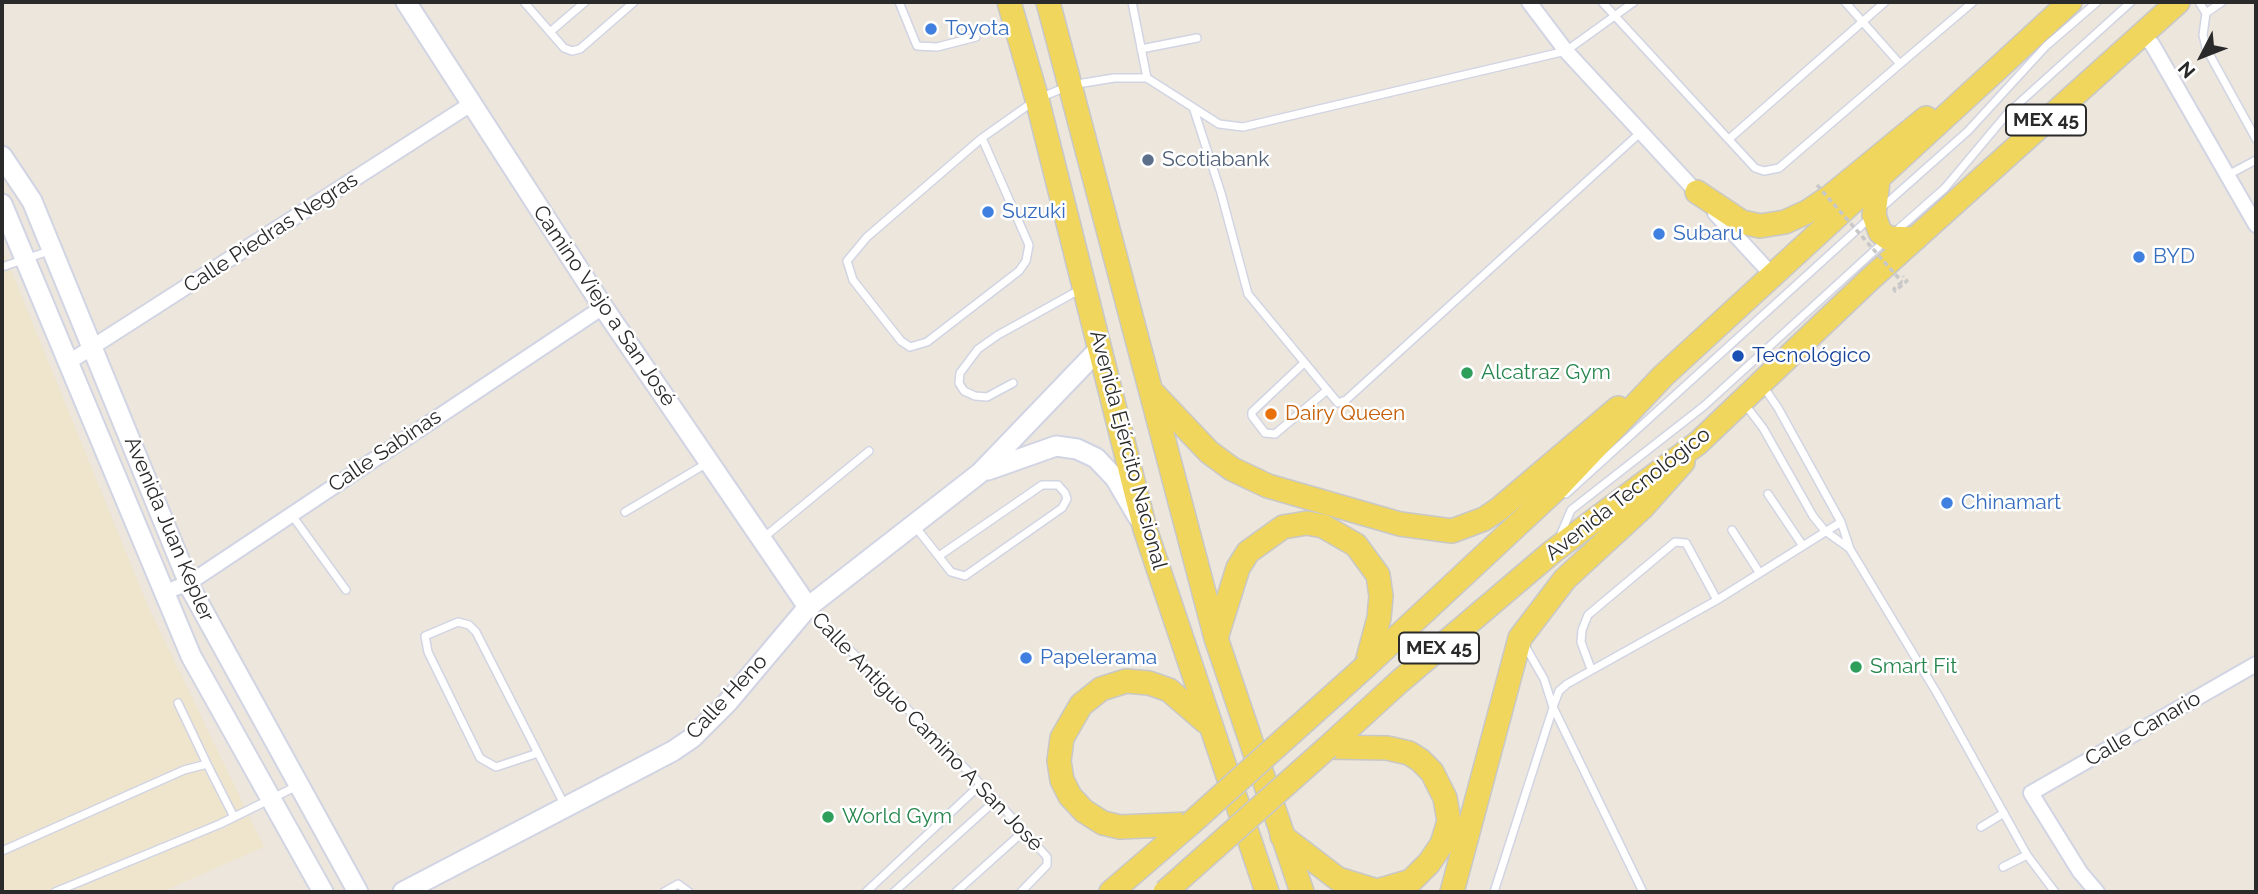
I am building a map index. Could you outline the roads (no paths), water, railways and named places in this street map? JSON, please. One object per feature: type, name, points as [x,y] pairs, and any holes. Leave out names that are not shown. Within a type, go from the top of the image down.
[{"type":"main road","name":"Avenida Ejército Nacional","points":[[1009,2],[1037,99],[1145,529],[1267,892]]},
{"type":"main road","name":"Avenida Ejército Nacional","points":[[1048,2],[1216,638],[1302,892]]},
{"type":"main road","name":"Avenida Tecnológico","points":[[1111,892],[1367,666],[1532,512],[1664,376],[2070,2]]},
{"type":"main road","name":"Avenida Tecnológico","points":[[1165,892],[1552,552],[1698,443],[1915,239],[2141,35],[2162,11],[2178,2]]},
{"type":"main road","points":[[1697,192],[1742,222],[1760,226],[1785,222],[1807,212],[1831,196],[1898,138],[1981,82]]},
{"type":"main road","points":[[1878,181],[1874,215],[1880,232],[1888,238],[1915,239]]},
{"type":"main road","points":[[1150,389],[1200,444],[1244,475],[1268,486],[1365,515],[1433,530],[1452,531],[1484,519],[1499,509],[1596,424],[1664,376]]},
{"type":"main road","points":[[1452,892],[1520,638],[1565,579],[1657,494],[1698,443]]},
{"type":"main road","points":[[1216,638],[1238,568],[1248,552],[1283,527],[1307,523],[1323,526],[1356,545],[1378,575],[1381,596],[1379,618],[1367,666]]},
{"type":"main road","points":[[1190,824],[1120,827],[1103,823],[1084,811],[1070,796],[1062,780],[1059,761],[1062,738],[1082,705],[1101,689],[1126,681],[1149,683],[1169,690],[1210,725]]},
{"type":"main road","points":[[1281,836],[1338,879],[1377,891],[1411,881],[1429,863],[1442,844],[1449,821],[1446,798],[1432,772],[1420,760],[1409,753],[1387,748],[1328,747]]},
{"type":"street","name":"Camino Viejo a San José","points":[[406,2],[603,307],[808,607]]},
{"type":"street","points":[[1529,2],[1566,51],[1773,276]]},
{"type":"street","points":[[2141,35],[2151,44],[2256,225]]},
{"type":"street","name":"Calle Piedras Negras","points":[[69,362],[471,104]]},
{"type":"street","name":"Avenida Juan Kepler","points":[[2,156],[32,201],[94,347],[188,583],[297,786],[358,892]]},
{"type":"street","name":"Avenida Juan Kepler","points":[[2,204],[191,656],[323,892]]},
{"type":"street","name":"Calle Sabinas","points":[[165,592],[188,583],[603,307]]},
{"type":"street","name":"Calle Heno","points":[[403,892],[692,738],[728,702],[808,607],[980,473],[1100,348]]},
{"type":"street","name":"Calle Heno","points":[[980,473],[1056,446],[1077,449],[1096,458],[1115,478],[1145,529]]},
{"type":"street","name":"Calle Canario","points":[[2097,892],[2080,872],[2031,793],[2256,664]]},
{"type":"lane","points":[[524,2],[564,48],[572,51],[580,49],[634,2]]},
{"type":"lane","points":[[550,32],[584,2]]},
{"type":"lane","points":[[899,2],[917,46],[930,48],[976,37]]},
{"type":"lane","points":[[1132,2],[1147,78]]},
{"type":"lane","points":[[1602,2],[1755,168],[1764,172],[1779,167],[1973,2]]},
{"type":"lane","points":[[982,138],[1029,245],[1026,261],[1019,271],[928,342],[910,346],[901,341],[853,280],[847,261],[867,237],[982,138],[1037,99],[1071,85],[1114,78],[1147,78],[1219,124],[1243,127],[1566,51],[1617,17],[1634,2]]},
{"type":"lane","points":[[1845,2],[1900,64]]},
{"type":"lane","points":[[1729,139],[1885,2]]},
{"type":"lane","points":[[1532,512],[1562,498],[1968,131],[2046,46],[2097,2]]},
{"type":"lane","points":[[1552,552],[1571,510],[1703,406],[1945,188],[2007,114],[2131,2]]},
{"type":"lane","points":[[2199,2],[2206,13],[2203,35],[2206,48],[2256,139]]},
{"type":"lane","points":[[2206,13],[2222,2]]},
{"type":"lane","points":[[1142,49],[1197,38]]},
{"type":"lane","points":[[1194,110],[1222,193],[1248,294],[1338,403],[1346,400],[1642,131]]},
{"type":"lane","points":[[2227,175],[2256,160]]},
{"type":"lane","points":[[2,267],[52,250]]},
{"type":"lane","points":[[1013,383],[987,397],[964,391],[959,383],[960,373],[978,349],[1085,287]]},
{"type":"lane","points":[[1304,363],[1252,412],[1252,416],[1265,433],[1275,435],[1326,391]]},
{"type":"lane","points":[[1760,383],[1778,408],[1840,522],[1850,549],[2027,855],[2055,892]]},
{"type":"lane","points":[[1741,400],[1763,428],[1813,516],[1825,531],[1850,549]]},
{"type":"lane","points":[[762,539],[869,451]]},
{"type":"lane","points":[[625,512],[709,462]]},
{"type":"lane","points":[[913,525],[951,572],[965,576],[1062,508],[1065,493],[1058,485],[1042,485],[939,556]]},
{"type":"lane","points":[[1768,494],[1803,546]]},
{"type":"lane","points":[[291,513],[346,590]]},
{"type":"lane","points":[[1494,892],[1559,691],[1591,670],[1717,600],[1840,522]]},
{"type":"lane","points":[[1732,530],[1759,572]]},
{"type":"lane","points":[[1591,670],[1581,642],[1581,630],[1588,615],[1675,542],[1686,543],[1717,600]]},
{"type":"lane","name":"Calle Antiguo Camino A San José","points":[[808,607],[981,784],[1047,857],[1047,865],[1021,892]]},
{"type":"lane","points":[[538,753],[496,767],[480,758],[428,652],[425,636],[458,622],[469,625],[476,632],[566,806]]},
{"type":"lane","points":[[1520,638],[1544,679],[1553,707],[1640,891]]},
{"type":"lane","points":[[178,703],[234,817]]},
{"type":"lane","points":[[2,851],[184,770],[207,764]]},
{"type":"lane","points":[[866,892],[981,784]]},
{"type":"lane","points":[[55,892],[234,817],[297,786]]},
{"type":"lane","points":[[894,892],[996,800]]},
{"type":"lane","points":[[1981,827],[2004,813]]},
{"type":"lane","points":[[956,892],[1024,831]]},
{"type":"lane","points":[[2003,867],[2027,855]]},
{"type":"lane","points":[[664,892],[678,884],[689,892]]},
{"type":"place","name":"Toyota","points":[[931,29]]},
{"type":"place","name":"Scotiabank","points":[[1148,160]]},
{"type":"place","name":"Suzuki","points":[[988,212]]},
{"type":"place","name":"Subaru","points":[[1659,234]]},
{"type":"place","name":"BYD","points":[[2139,257]]},
{"type":"place","name":"Tecnológico","points":[[1738,356]]},
{"type":"place","name":"Alcatraz Gym","points":[[1467,373]]},
{"type":"place","name":"Dairy Queen","points":[[1271,414]]},
{"type":"place","name":"Chinamart","points":[[1947,503]]},
{"type":"place","name":"Papelerama","points":[[1026,658]]},
{"type":"place","name":"Smart Fit","points":[[1856,667]]},
{"type":"place","name":"World Gym","points":[[828,817]]}]
